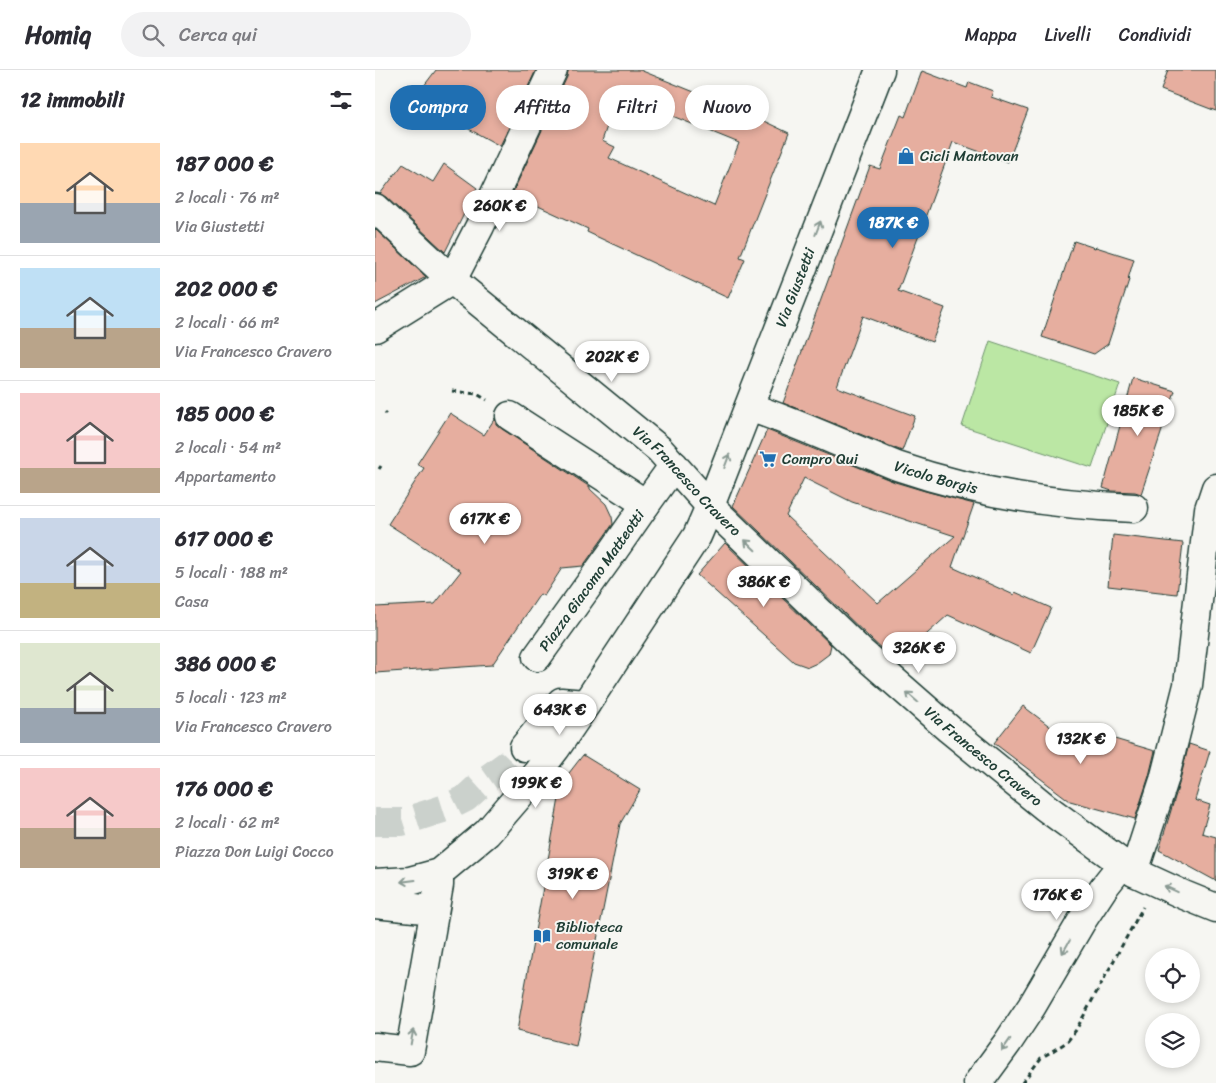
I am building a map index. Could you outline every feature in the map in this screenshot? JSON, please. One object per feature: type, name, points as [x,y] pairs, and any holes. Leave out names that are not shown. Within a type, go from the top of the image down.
[{"type":"street","points":[[375,328],[452,280],[480,226],[553,70]]},
{"type":"street","name":"Via Giustetti","points":[[710,506],[880,70]]},
{"type":"street","name":"Via Francesco Cravero","points":[[375,208],[452,280],[659,449],[710,506],[861,652],[949,729],[1045,807],[1128,867],[1184,895],[1216,908]]},
{"type":"street","name":"Vicolo Borgis","points":[[749,407],[777,416],[897,466],[943,480],[1013,496],[1093,506],[1134,508]]},
{"type":"street","name":"Piazza Giacomo Matteotti","points":[[510,416],[646,504]]},
{"type":"street","name":"Piazza Giacomo Matteotti","points":[[537,657],[674,465]]},
{"type":"street","points":[[979,1083],[1032,1006],[1083,919],[1104,888],[1128,867],[1164,780],[1189,685],[1209,509],[1216,488]]},
{"type":"street","points":[[375,883],[411,881],[439,873],[487,833],[524,790],[587,704],[697,536],[710,506]]},
{"type":"street","points":[[524,746],[561,702],[587,704]]},
{"type":"street","points":[[375,1047],[410,1051],[439,873]]},
{"type":"street","points":[[375,904],[434,910]]},
{"type":"path","points":[[452,391],[477,394],[510,416]]},
{"type":"path","points":[[1022,1083],[1041,1058],[1067,1042],[1076,1030],[1143,908]]},
{"type":"green space","points":[[990,341],[1120,384],[1092,468],[962,426]]},
{"type":"building","points":[[436,70],[536,70],[529,85],[496,85],[496,130],[508,130],[500,146],[471,130],[486,130],[486,85],[425,85]]},
{"type":"building","points":[[568,70],[640,70],[685,88],[685,121],[675,117],[675,85],[599,85],[599,130],[606,130],[602,141],[615,147],[609,158],[714,206],[739,143],[707,130],[769,130],[769,124],[789,133],[740,257],[745,259],[728,298],[587,232],[588,229],[512,194],[542,130],[589,130],[589,85],[563,85]]},
{"type":"building","points":[[1168,70],[1216,70],[1216,111],[1161,90]]},
{"type":"building","points":[[922,71],[967,88],[969,82],[993,91],[991,97],[1028,110],[1008,162],[953,142],[898,291],[945,308],[932,342],[863,316],[837,387],[915,416],[902,451],[783,403],[870,166],[880,169],[901,115],[905,117]]},
{"type":"building","points":[[403,164],[433,182],[444,164],[477,188],[445,252],[386,197],[380,194]]},
{"type":"building","points":[[375,229],[426,277],[375,304]]},
{"type":"building","points":[[1074,241],[1134,259],[1108,344],[1094,354],[1042,337]]},
{"type":"building","points":[[1133,378],[1175,391],[1141,494],[1112,491],[1103,488]]},
{"type":"building","points":[[450,413],[484,435],[495,418],[496,424],[502,429],[590,487],[606,504],[613,524],[583,566],[562,568],[544,596],[540,594],[492,665],[375,673],[375,607],[435,604],[461,571],[388,524],[424,468],[417,464]]},
{"type":"building","points":[[767,430],[895,482],[974,504],[952,567],[1014,595],[1015,592],[1051,608],[1031,653],[948,615],[896,662],[733,506]],"holes":[[[804,478],[852,502],[955,536],[878,603],[786,516]]]},
{"type":"building","points":[[1113,535],[1183,543],[1177,594],[1108,586]]},
{"type":"building","points":[[725,543],[831,645],[829,654],[808,667],[794,662],[697,575]]},
{"type":"building","points":[[1023,706],[1085,753],[1091,732],[1155,751],[1135,819],[1070,801],[994,743]]},
{"type":"building","points":[[1189,744],[1210,751],[1195,800],[1210,805],[1202,833],[1216,837],[1216,881],[1159,850]]},
{"type":"building","points":[[583,755],[640,790],[620,824],[576,1046],[517,1031],[562,782]]},
{"type":"tunnel","points":[[375,822],[402,822],[446,808],[466,798],[488,778],[509,763],[524,747]]},
{"type":"place","name":"Cicli Mantovan","points":[[906,156]]},
{"type":"place","name":"Compro Qui","points":[[768,459]]},
{"type":"place","name":"Biblioteca comunale","points":[[542,936]]}]
